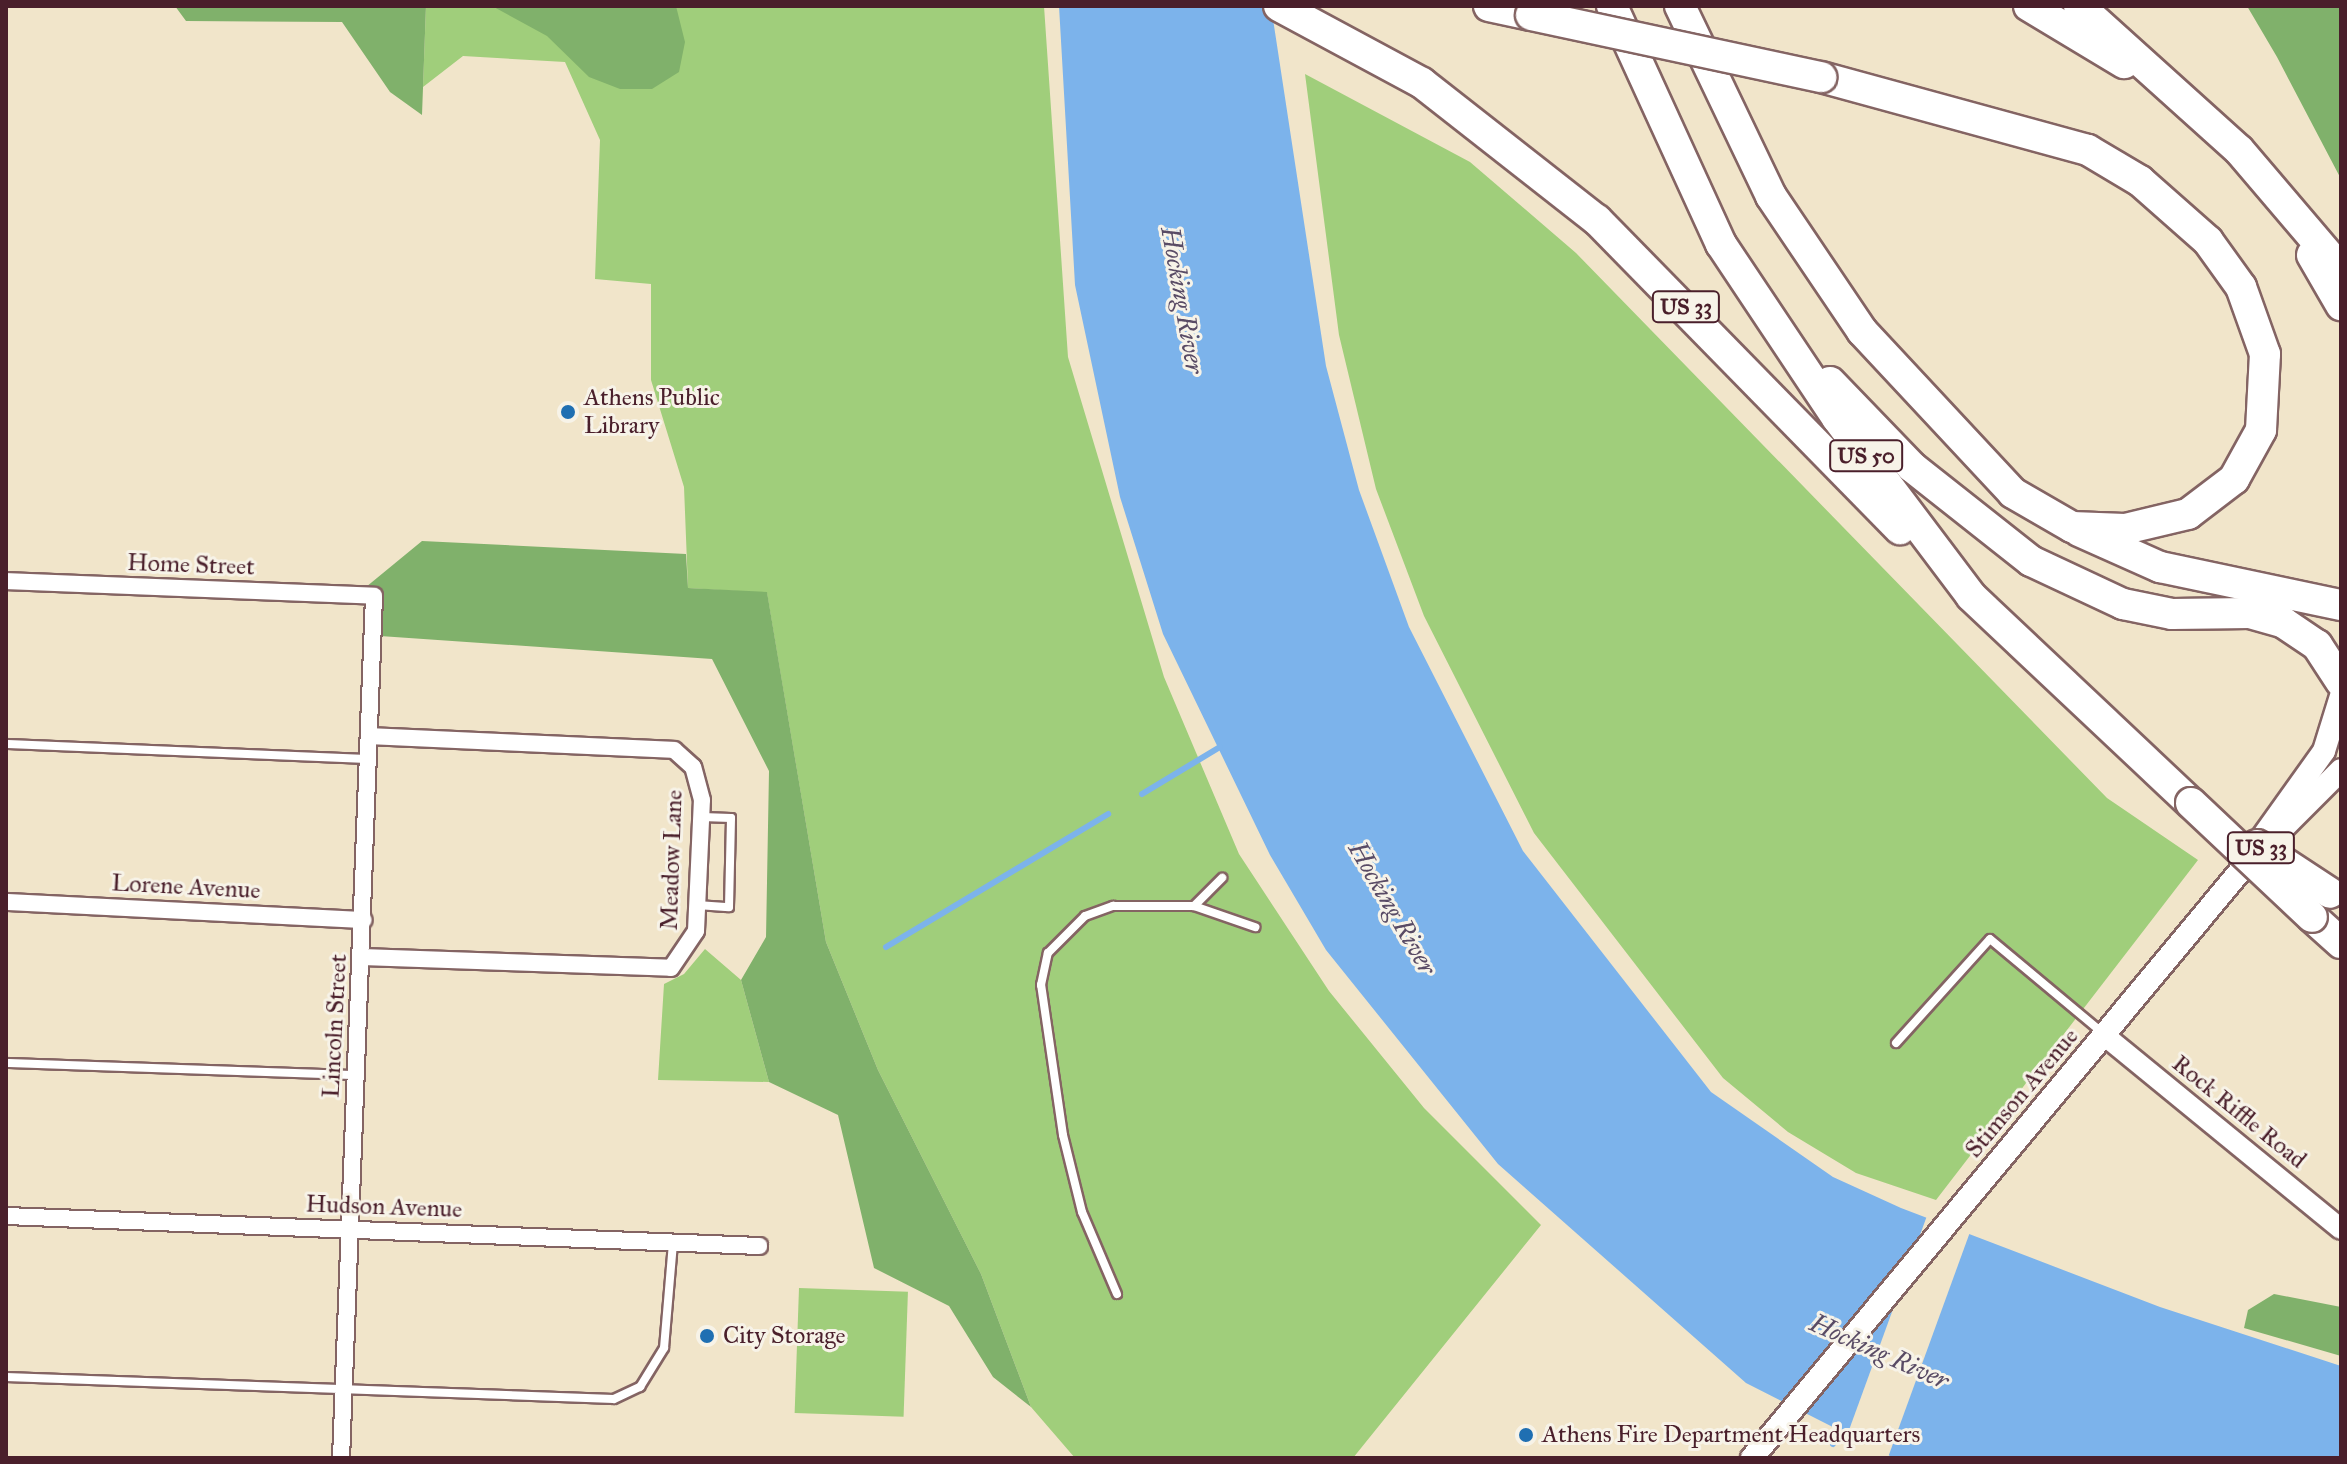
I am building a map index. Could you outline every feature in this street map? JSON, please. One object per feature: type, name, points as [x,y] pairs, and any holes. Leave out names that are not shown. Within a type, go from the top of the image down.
[{"type":"highway","name":"US 33","points":[[1279,6],[1373,52],[1506,144],[1597,220],[1971,596],[2191,803],[2328,903]]},
{"type":"highway","points":[[1489,6],[1821,77],[2088,150],[2187,220],[2241,287],[2261,333],[2267,379],[2261,430],[2234,479],[2205,506],[2170,522],[2072,527]]},
{"type":"highway","name":"US 50","points":[[1612,6],[1714,230],[1763,315],[1971,596]]},
{"type":"highway","points":[[1680,6],[1771,196],[1862,331],[1986,469],[2040,512],[2160,567],[2341,605]]},
{"type":"highway","points":[[2029,6],[2183,101]]},
{"type":"highway","points":[[2079,6],[2275,191],[2341,270]]},
{"type":"highway","points":[[2275,191],[2341,305]]},
{"type":"highway","points":[[1763,315],[1912,467],[2000,542],[2123,604],[2284,623],[2317,645],[2341,682]]},
{"type":"highway","points":[[2328,903],[2341,943]]},
{"type":"main road","points":[[2341,666],[2341,682]]},
{"type":"main road","points":[[2241,870],[2324,751],[2341,696]]},
{"type":"main road","name":"Stimson Avenue","points":[[1752,1458],[2241,870],[2341,770]]},
{"type":"street","name":"Home Street","points":[[6,581],[374,596]]},
{"type":"street","name":"Lincoln Street","points":[[341,1458],[364,920],[374,596]]},
{"type":"street","name":"Meadow Lane","points":[[362,957],[660,971],[691,947],[697,905],[702,817],[693,767],[674,750],[370,736]]},
{"type":"street","name":"Lorene Avenue","points":[[6,902],[364,920]]},
{"type":"street","name":"Rock Riffle Road","points":[[2104,1035],[2341,1229]]},
{"type":"street","name":"Hudson Avenue","points":[[6,1216],[759,1246]]},
{"type":"lane","points":[[6,744],[369,759]]},
{"type":"lane","points":[[697,905],[729,907],[731,818],[702,817]]},
{"type":"lane","points":[[1194,906],[1222,878]]},
{"type":"lane","points":[[1117,1294],[1075,1188],[1043,967],[1063,932],[1085,916],[1113,906],[1194,906],[1255,927]]},
{"type":"lane","points":[[1896,1043],[1990,939],[2104,1035]]},
{"type":"lane","points":[[6,1063],[356,1075]]},
{"type":"lane","points":[[6,1377],[344,1390],[628,1395],[649,1377],[668,1335],[673,1243]]},
{"type":"green space","points":[[175,6],[426,6],[422,115],[390,92],[342,22],[186,21]]},
{"type":"green space","points":[[426,6],[1044,6],[1068,357],[1164,677],[1239,854],[1329,991],[1424,1108],[1541,1225],[1353,1458],[1075,1458],[1031,1407],[981,1274],[878,1070],[826,942],[767,593],[688,588],[684,487],[651,380],[651,284],[595,279],[600,140],[565,62],[463,56],[423,87]]},
{"type":"green space","points":[[492,6],[676,6],[685,42],[679,72],[652,89],[620,89],[589,77],[547,36]]},
{"type":"green space","points":[[2247,6],[2341,6],[2341,179],[2277,57]]},
{"type":"green space","points":[[1305,74],[1470,162],[1576,253],[2107,798],[2198,860],[1936,1200],[1856,1173],[1788,1132],[1723,1078],[1534,833],[1424,616],[1376,489],[1339,335]]},
{"type":"green space","points":[[422,541],[686,554],[688,588],[767,592],[826,942],[878,1070],[981,1274],[1031,1407],[993,1377],[949,1306],[874,1268],[838,1115],[769,1082],[741,980],[766,937],[769,771],[712,659],[380,636],[364,606],[366,587]]},
{"type":"green space","points":[[705,949],[741,980],[769,1082],[658,1080],[664,984],[684,974]]},
{"type":"green space","points":[[799,1288],[908,1292],[904,1417],[795,1413]]},
{"type":"green space","points":[[2274,1294],[2341,1307],[2341,1356],[2244,1328],[2248,1310]]},
{"type":"water","name":"Hocking River","points":[[1059,6],[1271,6],[1326,366],[1359,490],[1409,627],[1523,851],[1711,1092],[1833,1177],[1901,1208],[2160,1307],[2341,1366],[2341,1458],[1894,1458],[1746,1383],[1498,1164],[1326,950],[1270,855],[1163,634],[1120,497],[1075,285]]},
{"type":"pier","points":[[1928,1213],[1971,1229],[1888,1458],[1844,1443]]},
{"type":"waterway","points":[[1142,794],[1220,747]]},
{"type":"waterway","points":[[886,947],[1108,814]]},
{"type":"waterway","points":[[1833,1444],[1842,1426]]},
{"type":"place","name":"Athens Public Library","points":[[568,412]]},
{"type":"place","name":"City Storage","points":[[707,1336]]},
{"type":"place","name":"Athens Fire Department Headquarters","points":[[1526,1435]]}]
